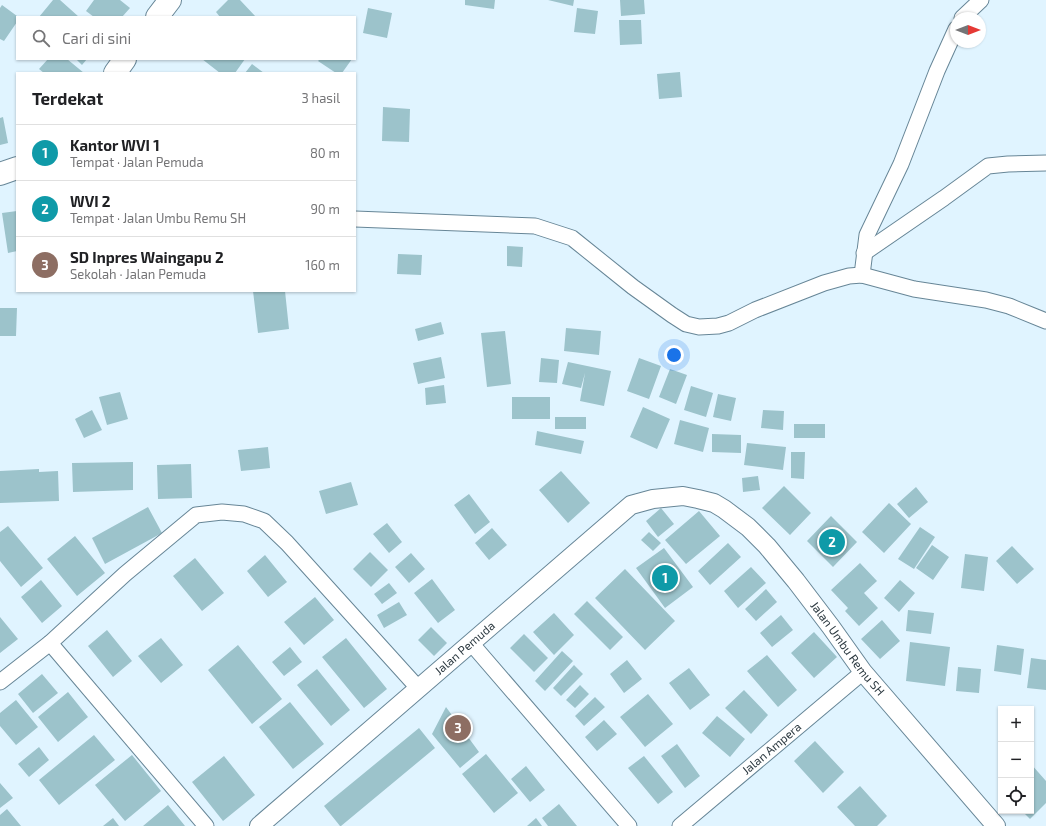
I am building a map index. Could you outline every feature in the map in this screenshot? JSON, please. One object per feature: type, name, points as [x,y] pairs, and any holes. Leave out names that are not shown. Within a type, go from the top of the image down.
[{"type":"highway","points":[[158,16],[170,0]]},
{"type":"highway","points":[[116,72],[125,60]]},
{"type":"highway","points":[[0,174],[16,168]]},
{"type":"street","points":[[968,12],[981,0]]},
{"type":"street","points":[[862,275],[867,235],[901,164],[937,71],[950,42]]},
{"type":"street","points":[[864,253],[988,166],[1046,163]]},
{"type":"street","points":[[356,219],[535,226],[572,238],[633,288],[686,324],[699,327],[718,326],[729,323],[755,310],[824,283],[849,276],[862,275],[914,289],[986,300],[1009,306],[1046,321]]},
{"type":"street","name":"Jalan Pemuda","points":[[259,826],[631,505],[653,499],[683,496]]},
{"type":"street","name":"Jalan Umbu Remu SH","points":[[683,496],[714,503],[748,527],[767,546],[831,627],[863,672],[996,826]]},
{"type":"street","points":[[0,682],[50,642],[126,574],[196,515],[222,512],[244,514],[264,521],[287,543],[419,688]]},
{"type":"street","points":[[50,642],[206,826]]},
{"type":"street","points":[[471,643],[629,826]]},
{"type":"street","name":"Jalan Ampera","points":[[680,826],[863,672]]},
{"type":"building","points":[[53,0],[60,0],[78,16],[40,16]]},
{"type":"building","points":[[94,0],[120,0],[130,8],[123,16],[93,16],[86,11]]},
{"type":"building","points":[[228,0],[240,0],[255,16],[219,16],[216,12]]},
{"type":"building","points":[[465,0],[495,0],[494,9],[465,5]]},
{"type":"building","points":[[548,0],[574,0],[573,6]]},
{"type":"building","points":[[620,0],[644,0],[645,14],[621,16]]},
{"type":"building","points":[[2,5],[17,16],[16,23],[4,41],[0,39],[0,8]]},
{"type":"building","points":[[368,8],[392,13],[387,38],[363,33]]},
{"type":"building","points":[[577,8],[598,11],[595,34],[574,32]]},
{"type":"building","points":[[619,20],[641,20],[642,44],[620,45]]},
{"type":"building","points":[[47,60],[68,60],[83,72],[43,72],[39,69]]},
{"type":"building","points":[[77,60],[86,60],[82,65]]},
{"type":"building","points":[[203,60],[244,60],[236,72],[219,72]]},
{"type":"building","points":[[351,60],[343,72],[334,72],[318,61]]},
{"type":"building","points":[[252,64],[263,72],[246,72]]},
{"type":"building","points":[[680,72],[682,97],[659,99],[657,74]]},
{"type":"building","points":[[383,107],[410,109],[409,142],[382,141]]},
{"type":"building","points":[[3,117],[8,143],[0,145],[0,118]]},
{"type":"building","points":[[16,211],[16,251],[8,253],[2,213]]},
{"type":"building","points":[[507,246],[523,247],[522,267],[507,266]]},
{"type":"building","points":[[398,254],[422,255],[421,275],[397,274]]},
{"type":"building","points":[[253,292],[285,292],[289,329],[258,333]]},
{"type":"building","points":[[0,308],[17,308],[16,336],[0,336]]},
{"type":"building","points":[[441,322],[444,334],[418,341],[415,329]]},
{"type":"building","points":[[566,328],[601,331],[599,355],[564,351]]},
{"type":"building","points":[[505,331],[511,384],[487,387],[481,333]]},
{"type":"building","points":[[441,357],[445,378],[418,384],[413,363]]},
{"type":"building","points":[[541,358],[559,360],[557,383],[539,382]]},
{"type":"building","points":[[639,358],[661,366],[649,399],[627,391]]},
{"type":"building","points":[[568,362],[611,371],[604,406],[580,401],[585,373],[581,388],[562,384]]},
{"type":"building","points":[[670,369],[687,375],[676,404],[659,397]]},
{"type":"building","points":[[444,385],[446,403],[426,405],[425,388]]},
{"type":"building","points":[[691,386],[713,393],[706,417],[684,410]]},
{"type":"building","points":[[120,392],[128,419],[107,425],[99,397]]},
{"type":"building","points":[[718,394],[736,398],[731,421],[713,417]]},
{"type":"building","points":[[512,397],[550,397],[550,419],[512,419]]},
{"type":"building","points":[[643,407],[670,419],[657,449],[630,437]]},
{"type":"building","points":[[92,410],[102,430],[84,438],[75,419]]},
{"type":"building","points":[[763,410],[784,411],[783,430],[761,428]]},
{"type":"building","points":[[555,417],[586,417],[586,429],[555,429]]},
{"type":"building","points":[[680,420],[709,428],[703,452],[674,444]]},
{"type":"building","points":[[794,424],[825,424],[825,438],[794,438]]},
{"type":"building","points":[[537,431],[584,441],[581,454],[535,445]]},
{"type":"building","points":[[712,434],[741,435],[741,453],[712,452]]},
{"type":"building","points":[[747,443],[786,447],[783,470],[744,465]]},
{"type":"building","points":[[268,447],[270,468],[241,471],[238,450]]},
{"type":"building","points":[[791,452],[805,452],[804,479],[791,478]]},
{"type":"building","points":[[133,462],[133,490],[73,492],[72,463]]},
{"type":"building","points":[[191,464],[192,498],[158,499],[157,465]]},
{"type":"building","points":[[39,469],[39,472],[58,471],[59,501],[0,503],[0,471]]},
{"type":"building","points":[[561,471],[590,503],[568,523],[539,490]]},
{"type":"building","points":[[758,476],[760,490],[743,492],[742,478]]},
{"type":"building","points":[[351,482],[358,505],[326,514],[319,491]]},
{"type":"building","points":[[784,486],[811,513],[790,535],[762,508]]},
{"type":"building","points":[[916,487],[928,502],[909,518],[897,504]]},
{"type":"building","points":[[469,494],[490,522],[475,534],[454,505]]},
{"type":"building","points":[[889,503],[911,524],[884,553],[862,532]]},
{"type":"building","points":[[148,507],[162,533],[105,564],[92,538]]},
{"type":"building","points":[[661,508],[674,524],[658,537],[646,521]]},
{"type":"building","points":[[699,511],[720,536],[686,564],[665,540]]},
{"type":"building","points":[[831,516],[857,542],[833,567],[807,541]]},
{"type":"building","points":[[387,523],[402,542],[389,553],[373,534]]},
{"type":"building","points":[[8,526],[43,568],[21,587],[0,561],[0,532]]},
{"type":"building","points":[[920,527],[935,537],[914,569],[898,559]]},
{"type":"building","points":[[492,528],[507,545],[489,560],[475,543]]},
{"type":"building","points":[[649,532],[661,543],[653,551],[641,540]]},
{"type":"building","points":[[75,536],[105,573],[77,596],[47,559]]},
{"type":"building","points":[[728,543],[741,557],[710,585],[698,571]]},
{"type":"building","points":[[932,545],[949,557],[933,580],[916,568]]},
{"type":"building","points":[[1012,546],[1034,569],[1017,584],[996,561]]},
{"type":"building","points":[[664,548],[693,587],[665,608],[636,568]]},
{"type":"building","points":[[370,552],[388,570],[371,587],[353,569]]},
{"type":"building","points":[[411,553],[425,569],[409,583],[395,567]]},
{"type":"building","points":[[965,554],[988,557],[984,591],[961,588]]},
{"type":"building","points":[[265,555],[287,582],[268,597],[247,571]]},
{"type":"building","points":[[195,558],[224,593],[202,611],[173,576]]},
{"type":"building","points":[[860,563],[877,581],[864,593],[878,608],[859,626],[845,611],[848,608],[831,590]]},
{"type":"building","points":[[751,567],[766,583],[738,608],[724,591]]},
{"type":"building","points":[[625,569],[675,621],[645,650],[595,598]]},
{"type":"building","points":[[432,579],[455,610],[438,623],[414,593]]},
{"type":"building","points":[[41,580],[62,606],[42,623],[21,597]]},
{"type":"building","points":[[900,580],[915,593],[899,612],[884,598]]},
{"type":"building","points":[[389,583],[397,593],[382,604],[374,594]]},
{"type":"building","points":[[766,589],[777,602],[756,621],[745,609]]},
{"type":"building","points":[[315,597],[334,620],[304,645],[284,622]]},
{"type":"building","points":[[587,601],[623,637],[610,650],[574,614]]},
{"type":"building","points":[[399,602],[407,615],[384,628],[377,615]]},
{"type":"building","points":[[908,610],[934,613],[931,634],[906,631]]},
{"type":"building","points":[[554,613],[574,635],[554,655],[533,632]]},
{"type":"building","points":[[781,615],[793,630],[772,647],[760,633]]},
{"type":"building","points":[[0,617],[18,639],[0,653]]},
{"type":"building","points":[[882,620],[900,641],[880,659],[861,639]]},
{"type":"building","points":[[431,627],[447,643],[434,656],[418,640]]},
{"type":"building","points":[[107,630],[132,661],[113,677],[88,646]]},
{"type":"building","points":[[814,632],[837,657],[814,678],[791,653]]},
{"type":"building","points":[[524,634],[548,658],[534,672],[510,648]]},
{"type":"building","points":[[161,638],[183,665],[161,683],[138,656]]},
{"type":"building","points":[[346,638],[387,689],[364,708],[322,657]]},
{"type":"building","points":[[910,642],[950,647],[945,686],[906,681]]},
{"type":"building","points":[[238,645],[282,699],[252,724],[208,670]]},
{"type":"building","points":[[997,645],[1024,649],[1021,675],[994,671]]},
{"type":"building","points":[[290,647],[302,662],[284,676],[272,662]]},
{"type":"building","points":[[562,651],[573,661],[545,691],[535,681]]},
{"type":"building","points":[[767,655],[797,690],[778,707],[747,671]]},
{"type":"building","points":[[1031,658],[1046,660],[1046,690],[1027,688]]},
{"type":"building","points":[[627,660],[642,679],[624,693],[610,674]]},
{"type":"building","points":[[574,665],[583,674],[561,696],[553,688]]},
{"type":"building","points":[[958,667],[981,669],[979,693],[956,691]]},
{"type":"building","points":[[689,668],[710,695],[690,710],[669,683]]},
{"type":"building","points":[[317,669],[350,710],[331,726],[297,685]]},
{"type":"building","points":[[42,674],[58,693],[33,713],[18,694]]},
{"type":"building","points":[[580,685],[589,694],[575,708],[566,700]]},
{"type":"building","points":[[744,690],[768,715],[751,734],[725,708]]},
{"type":"building","points":[[68,692],[88,717],[58,742],[38,717]]},
{"type":"building","points":[[648,694],[673,724],[645,747],[620,717]]},
{"type":"building","points":[[595,697],[605,707],[584,726],[575,716]]},
{"type":"building","points":[[16,700],[38,727],[16,745],[0,726],[0,713]]},
{"type":"building","points":[[290,702],[324,744],[293,769],[259,727]]},
{"type":"building","points":[[446,707],[479,752],[460,768],[432,734]]},
{"type":"building","points":[[717,716],[745,739],[730,757],[702,733]]},
{"type":"building","points":[[604,720],[617,734],[597,751],[585,737]]},
{"type":"building","points":[[419,728],[435,748],[340,826],[324,806]]},
{"type":"building","points":[[94,735],[115,760],[59,805],[39,780]]},
{"type":"building","points":[[815,741],[844,772],[823,793],[794,761]]},
{"type":"building","points":[[677,744],[700,776],[685,788],[661,756]]},
{"type":"building","points":[[39,747],[49,760],[29,777],[18,764]]},
{"type":"building","points":[[486,754],[518,793],[494,813],[462,774]]},
{"type":"building","points":[[132,755],[161,791],[125,821],[95,785]]},
{"type":"building","points":[[224,756],[255,795],[223,821],[192,782]]},
{"type":"building","points":[[644,756],[673,792],[658,804],[628,768]]},
{"type":"building","points":[[526,766],[545,790],[530,802],[511,779]]},
{"type":"building","points":[[1034,767],[1046,781],[1046,803],[1030,819],[1025,814],[1034,814]]},
{"type":"building","points":[[0,783],[13,798],[0,808]]},
{"type":"building","points":[[860,786],[887,816],[877,826],[855,826],[837,807]]},
{"type":"building","points":[[559,804],[577,826],[548,826],[542,818]]},
{"type":"building","points":[[168,805],[185,826],[143,826]]},
{"type":"building","points":[[7,809],[21,826],[0,826],[0,815]]},
{"type":"building","points":[[113,818],[119,826],[103,826]]},
{"type":"building","points":[[536,818],[542,826],[527,826]]},
{"type":"place","name":"WVI 2","points":[[832,542]]},
{"type":"place","name":"Kantor WVI 1","points":[[665,578]]},
{"type":"place","name":"SD Inpres Waingapu 2","points":[[458,728]]}]
